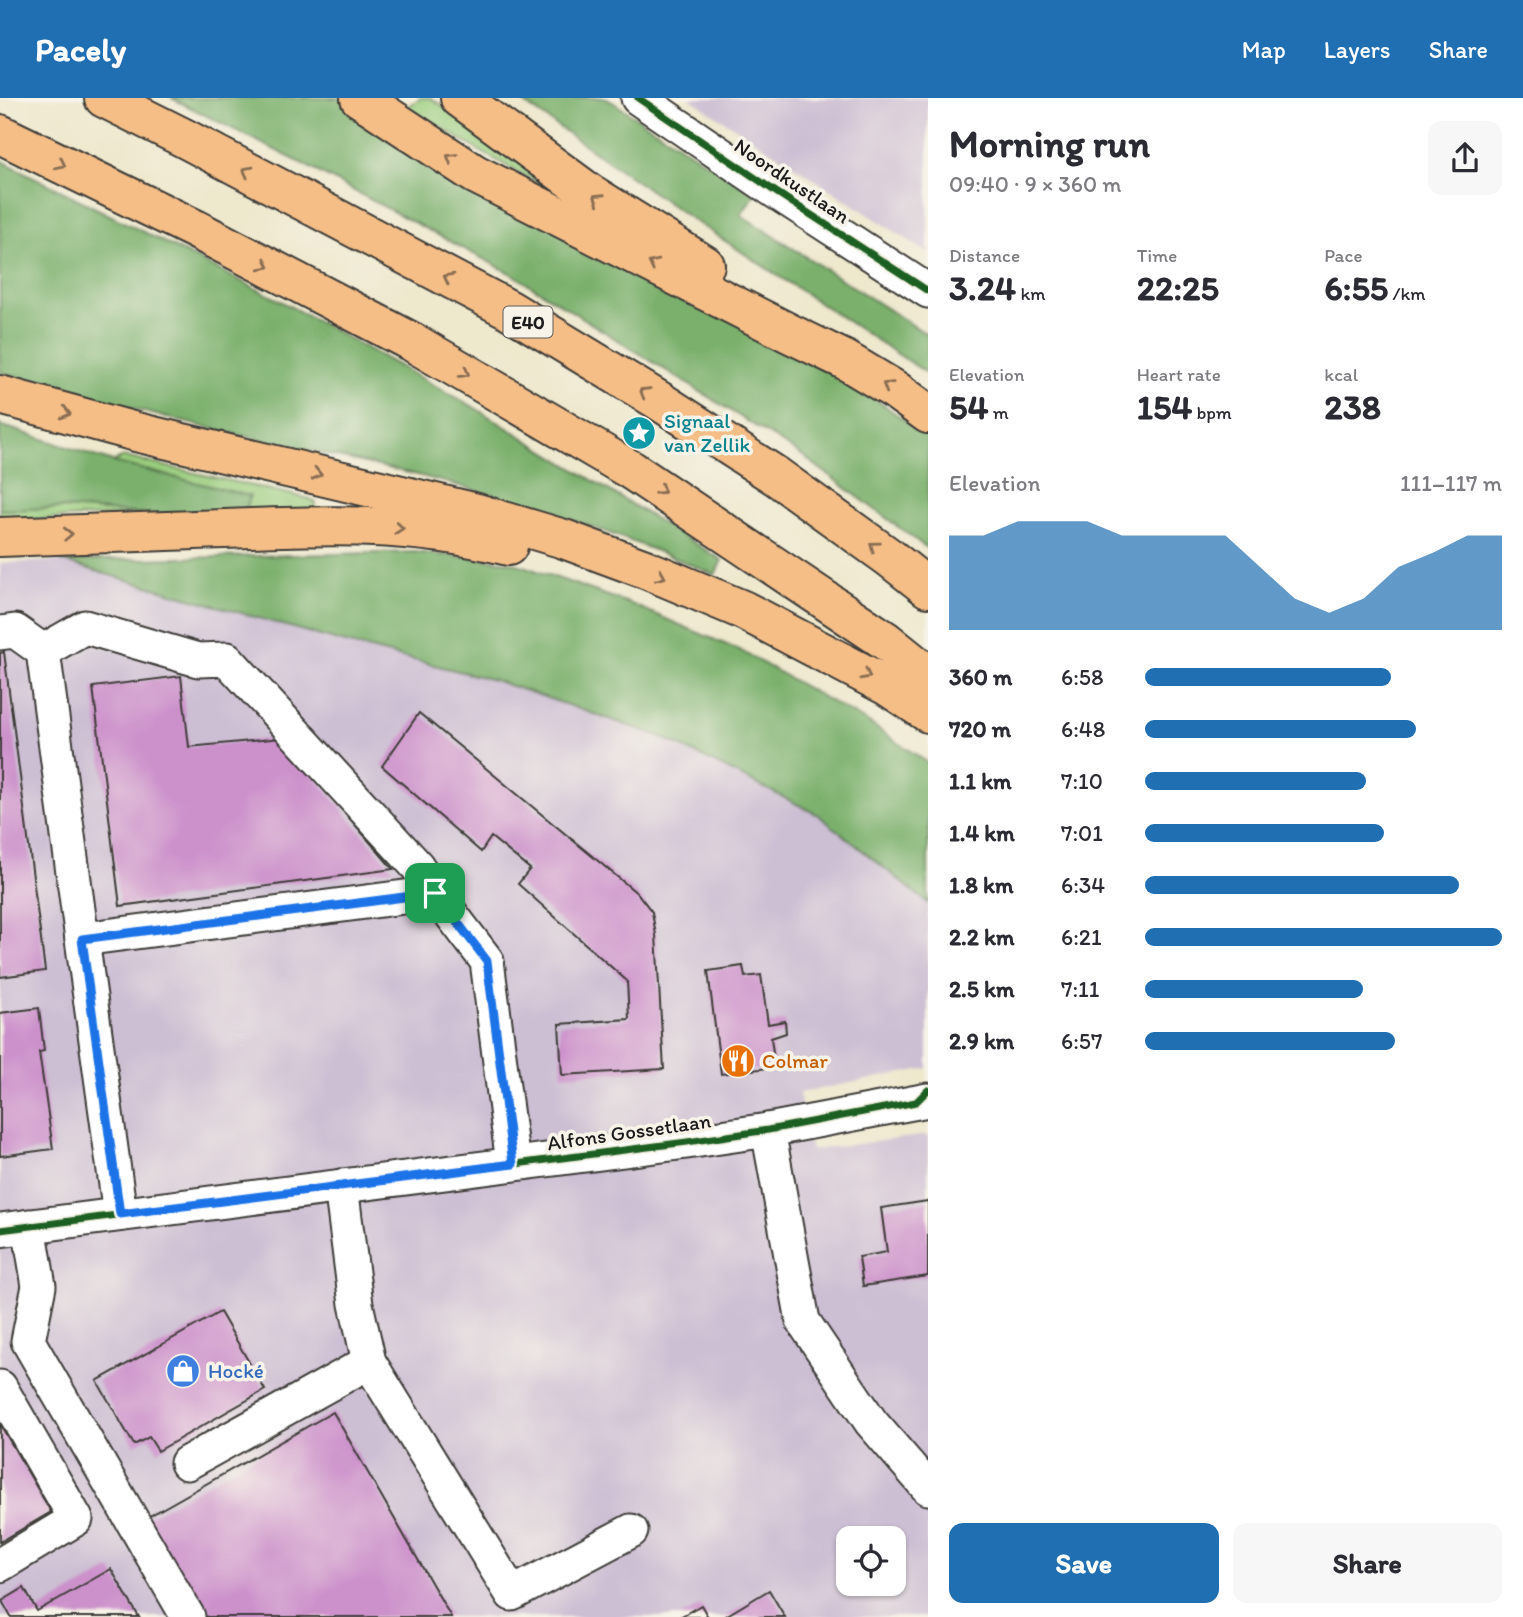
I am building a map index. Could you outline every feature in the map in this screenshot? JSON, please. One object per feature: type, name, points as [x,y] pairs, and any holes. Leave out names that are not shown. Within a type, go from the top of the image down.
[{"type":"highway","name":"E40","points":[[104,98],[508,309],[776,476],[928,588]]},
{"type":"highway","points":[[360,98],[475,174],[845,360],[895,390],[928,414]]},
{"type":"highway","points":[[460,98],[589,192],[796,320],[845,360]]},
{"type":"highway","points":[[0,134],[208,235],[414,343],[631,470],[886,641],[928,675]]},
{"type":"highway","points":[[0,395],[136,432],[477,513],[598,551],[743,610],[887,686],[928,713]]},
{"type":"highway","points":[[0,537],[316,526],[397,527],[485,540],[565,562],[598,551]]},
{"type":"street","name":"Noordkustlaan","points":[[638,98],[928,291]]},
{"type":"street","points":[[43,651],[85,627],[198,660],[227,659],[417,866],[487,961],[513,1164]]},
{"type":"street","points":[[0,633],[15,631],[43,651],[120,1214]]},
{"type":"street","points":[[82,939],[435,893]]},
{"type":"street","name":"Alfons Gossetlaan","points":[[15,1228],[768,1130],[928,1100]]},
{"type":"street","points":[[768,1130],[803,1321],[871,1422],[928,1488]]},
{"type":"street","points":[[341,1186],[355,1304],[369,1362],[512,1594],[631,1531]]},
{"type":"street","points":[[15,1228],[39,1286],[28,1341],[188,1617]]},
{"type":"street","points":[[187,1463],[369,1362]]},
{"type":"street","points":[[0,1387],[76,1519],[0,1565]]},
{"type":"shaded area","points":[[689,98],[928,98],[928,253]]},
{"type":"shaded area","points":[[61,561],[494,680],[662,737],[817,814],[928,903],[928,1068],[799,1093],[811,1150],[928,1135],[928,1617],[0,1617],[0,563]]},
{"type":"green space","points":[[171,98],[339,98],[409,148],[810,359],[870,395],[928,437],[928,549],[803,456],[512,274]]},
{"type":"green space","points":[[421,98],[431,98],[588,210],[485,154],[407,107]]},
{"type":"green space","points":[[517,98],[606,98],[755,194],[741,215],[928,335],[928,374],[690,218]]},
{"type":"green space","points":[[0,160],[275,298],[472,406],[722,560],[715,575],[604,531],[490,494],[168,418],[0,372]]},
{"type":"green space","points":[[0,425],[113,462],[250,496],[247,507],[239,513],[151,514],[64,508],[0,510]]},
{"type":"green space","points":[[124,457],[310,499],[316,503],[313,514],[239,513],[113,462]]},
{"type":"green space","points":[[64,508],[151,514],[0,521],[0,510]]},
{"type":"green space","points":[[415,552],[512,562],[631,604],[741,651],[869,723],[928,763],[928,903],[817,814],[662,737],[494,680],[338,641],[61,561]]},
{"type":"building","points":[[4,652],[45,971],[0,977],[0,653]]},
{"type":"building","points":[[181,676],[189,747],[281,738],[393,869],[120,906],[93,687]]},
{"type":"building","points":[[419,713],[638,894],[652,912],[656,935],[664,1069],[562,1075],[559,1024],[629,1019],[627,981],[518,884],[530,869],[491,837],[481,852],[382,766]]},
{"type":"building","points":[[743,966],[745,977],[761,975],[768,1024],[785,1021],[786,1033],[771,1038],[775,1067],[721,1074],[708,971]]},
{"type":"building","points":[[39,1008],[44,1051],[39,1052],[53,1149],[0,1156],[0,1013]]},
{"type":"building","points":[[928,1201],[928,1276],[863,1286],[859,1257],[887,1252],[881,1208]]},
{"type":"building","points":[[220,1312],[265,1390],[158,1451],[149,1437],[134,1445],[97,1381]]},
{"type":"building","points":[[333,1412],[451,1617],[203,1617],[146,1518]]},
{"type":"building","points":[[0,1424],[51,1512],[0,1542]]},
{"type":"building","points":[[111,1569],[139,1617],[11,1617],[2,1601],[24,1588],[37,1611]]},
{"type":"building","points":[[769,1590],[785,1617],[724,1617]]},
{"type":"building","points":[[701,1605],[708,1617],[680,1617]]},
{"type":"cycle path","points":[[638,98],[928,291]]},
{"type":"cycle path","points":[[0,1230],[768,1130],[916,1102],[928,1090]]},
{"type":"place","name":"Signaal van Zellik","points":[[639,433]]},
{"type":"place","name":"Colmar","points":[[738,1061]]},
{"type":"place","name":"Hocké","points":[[183,1371]]},
{"type":"route","points":[[435,893],[487,961],[513,1164],[120,1214],[82,939],[435,893]]}]
